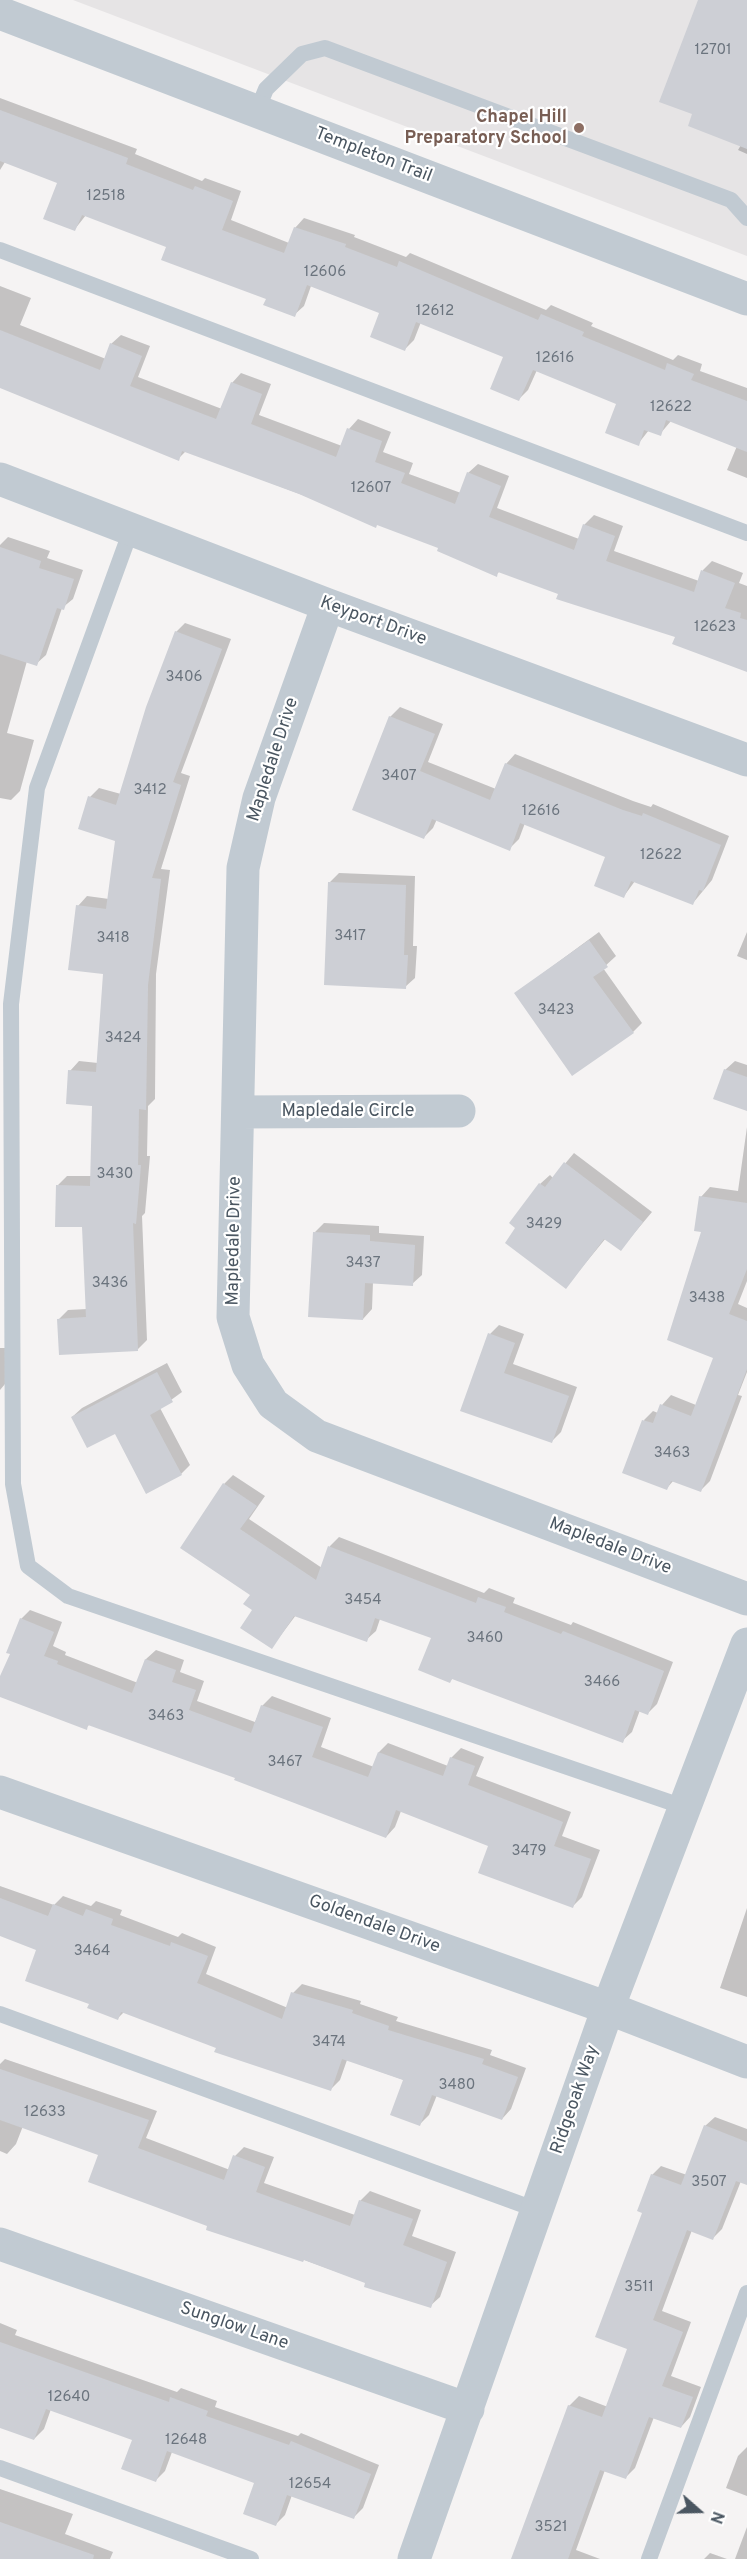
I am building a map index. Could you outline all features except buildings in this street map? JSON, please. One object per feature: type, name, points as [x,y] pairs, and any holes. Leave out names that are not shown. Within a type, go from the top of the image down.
[{"type":"street","name":"Templeton Trail","points":[[0,12],[747,298]]},
{"type":"street","name":"Keyport Drive","points":[[0,479],[328,605],[747,760]]},
{"type":"street","name":"Mapledale Drive","points":[[328,605],[259,798],[243,868],[233,1317],[248,1365],[273,1404],[317,1436],[747,1599]]},
{"type":"street","name":"Mapledale Circle","points":[[238,1112],[459,1111]]},
{"type":"street","name":"Ridgeoak Way","points":[[414,2559],[608,2008],[747,1644]]},
{"type":"street","name":"Goldendale Drive","points":[[0,1792],[608,2008],[747,2062]]},
{"type":"street","name":"Sunglow Lane","points":[[0,2244],[468,2409]]},
{"type":"lane","points":[[257,111],[266,89],[302,54],[325,48],[731,200],[747,218]]},
{"type":"lane","points":[[0,250],[747,533]]},
{"type":"lane","points":[[131,530],[37,789],[11,1004],[13,1484],[28,1566],[68,1596],[684,1808]]},
{"type":"lane","points":[[0,2014],[537,2210]]},
{"type":"lane","points":[[650,2559],[747,2293]]},
{"type":"lane","points":[[0,2468],[251,2559]]},
{"type":"shaded area","name":"Chapel Hill Preparatory School","points":[[73,0],[747,0],[747,256]]},
{"type":"place","name":"Chapel Hill Preparatory School","points":[[579,128]]}]
